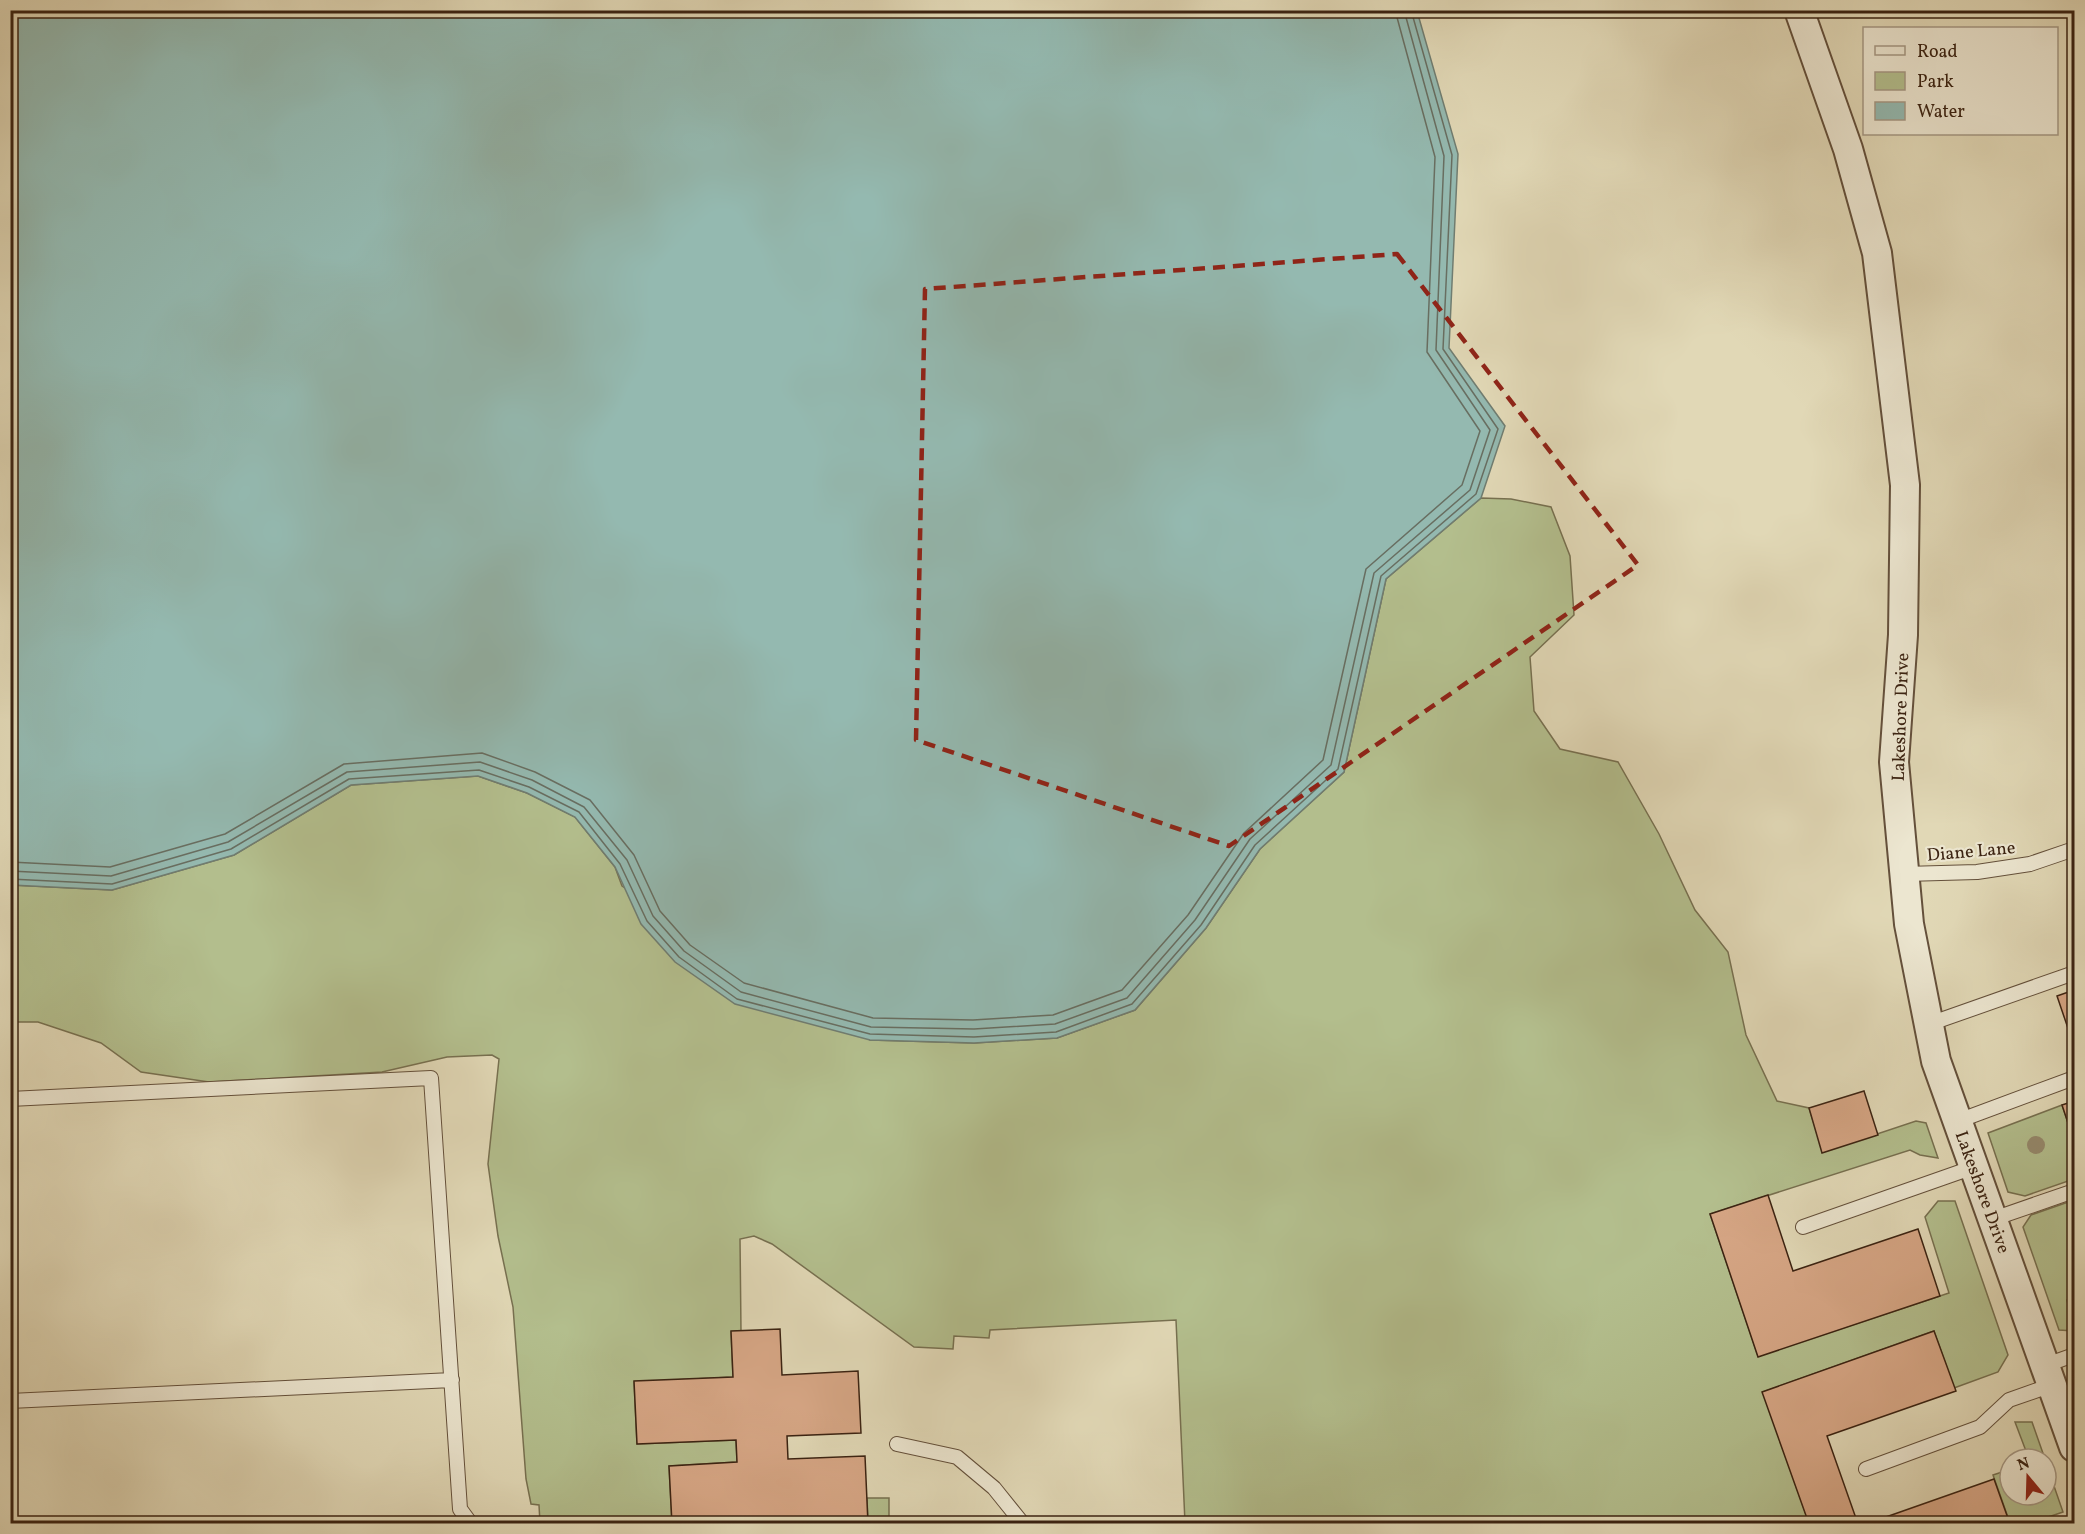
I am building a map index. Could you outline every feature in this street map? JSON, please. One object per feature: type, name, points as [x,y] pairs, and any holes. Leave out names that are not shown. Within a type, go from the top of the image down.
[{"type":"street","name":"Lakeshore Drive","points":[[1800,10],[1848,149],[1877,253],[1905,484],[1903,635],[1894,762],[1909,924],[1936,1061],[2074,1447]]},
{"type":"lane","name":"Diane Lane","points":[[1905,874],[1977,872],[2030,864],[2074,849]]},
{"type":"lane","points":[[1929,1023],[2074,973]]},
{"type":"lane","points":[[10,1099],[432,1078],[460,1509],[471,1524]]},
{"type":"lane","points":[[1958,1121],[2074,1078]]},
{"type":"lane","points":[[1803,1227],[1974,1167]]},
{"type":"lane","points":[[1993,1219],[2074,1191]]},
{"type":"lane","points":[[1866,1469],[1980,1427],[2009,1400],[2049,1375],[2074,1355]]},
{"type":"lane","points":[[10,1401],[452,1380]]},
{"type":"lane","points":[[897,1444],[957,1457],[994,1488],[1023,1524]]},
{"type":"highlighted area","points":[[1397,254],[1638,565],[1229,846],[916,740],[925,289]]},
{"type":"green space","points":[[1481,498],[1511,499],[1551,507],[1570,556],[1574,615],[1530,657],[1534,711],[1560,749],[1618,762],[1659,834],[1695,910],[1728,952],[1746,1035],[1777,1101],[1809,1108],[1823,1152],[1916,1121],[1926,1123],[1938,1158],[1920,1155],[1910,1150],[1710,1214],[1758,1356],[1949,1293],[1925,1217],[1938,1201],[1955,1201],[2008,1355],[1998,1372],[1954,1388],[1934,1331],[1763,1392],[1809,1523],[1185,1523],[1176,1320],[990,1330],[989,1338],[954,1336],[953,1349],[914,1347],[772,1244],[754,1236],[740,1239],[741,1331],[731,1332],[733,1377],[634,1382],[637,1444],[736,1440],[737,1462],[669,1466],[672,1523],[540,1523],[539,1505],[531,1504],[526,1479],[513,1307],[498,1236],[488,1164],[499,1059],[492,1055],[447,1057],[382,1072],[209,1082],[141,1072],[101,1043],[38,1022],[11,1022],[11,885],[112,890],[234,855],[351,785],[478,776],[527,793],[575,817],[615,867],[622,886],[870,1040],[974,1043],[1057,1038],[1135,1010],[1206,928],[1260,849],[1344,772],[1386,579]]},
{"type":"green space","points":[[2062,1105],[2074,1141],[2074,1179],[2025,1196],[2008,1192],[1988,1133]]},
{"type":"green space","points":[[2074,1200],[2074,1297],[2067,1300],[2074,1331],[2059,1330],[2023,1227],[2031,1215]]},
{"type":"green space","points":[[2015,1422],[2032,1422],[2041,1447],[2024,1447]]},
{"type":"green space","points":[[1998,1473],[1998,1489],[1993,1475]]},
{"type":"green space","points":[[867,1498],[889,1498],[889,1523],[868,1523]]},
{"type":"green space","points":[[2058,1498],[2063,1512],[2031,1523],[2010,1523],[2004,1507],[2058,1507]]},
{"type":"water","points":[[11,10],[1417,11],[1458,154],[1449,348],[1505,426],[1481,498],[1386,579],[1344,772],[1260,849],[1206,928],[1135,1010],[1057,1038],[974,1043],[870,1040],[735,1004],[675,962],[641,924],[615,867],[575,817],[527,793],[478,776],[351,785],[234,855],[112,890],[11,885]]},
{"type":"building","points":[[2074,990],[2074,1046],[2057,996]]},
{"type":"building","points":[[1864,1091],[1878,1135],[1822,1153],[1809,1108]]},
{"type":"building","points":[[2074,1101],[2074,1141],[2062,1105]]},
{"type":"building","points":[[1768,1195],[1793,1271],[1918,1229],[1940,1296],[1758,1357],[1710,1214]]},
{"type":"building","points":[[780,1329],[782,1375],[858,1371],[861,1433],[787,1436],[788,1459],[865,1456],[868,1524],[672,1524],[669,1466],[737,1462],[736,1440],[637,1444],[634,1381],[733,1377],[731,1331]]},
{"type":"building","points":[[1934,1331],[1956,1391],[1827,1436],[1858,1524],[1809,1524],[1762,1392]]},
{"type":"building","points":[[1994,1479],[1998,1490],[1998,1507],[2004,1507],[2010,1524],[1866,1524]]}]
